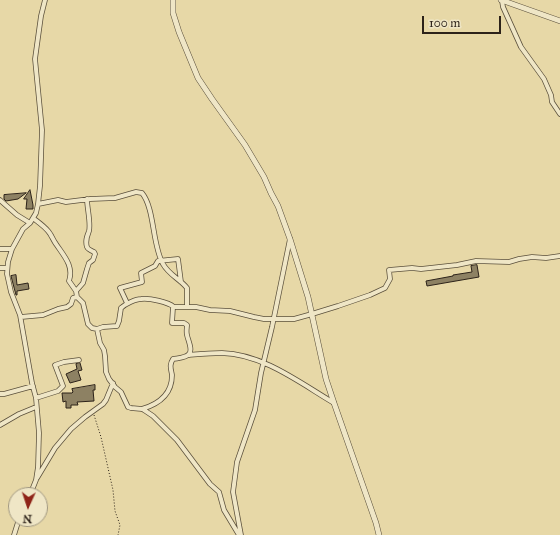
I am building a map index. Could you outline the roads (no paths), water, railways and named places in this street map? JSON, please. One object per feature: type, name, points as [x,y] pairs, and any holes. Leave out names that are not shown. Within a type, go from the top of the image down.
[{"type":"street","points":[[33,487],[38,467],[39,433],[36,398],[21,317],[11,292],[7,277],[7,268],[12,249],[23,229],[30,223],[36,213],[38,204],[42,130],[35,59],[41,16],[46,0]]},
{"type":"street","points":[[173,0],[173,13],[178,32],[198,78],[245,145],[278,206],[290,238],[308,297],[326,379],[379,535]]},
{"type":"street","points":[[560,21],[501,0],[502,7],[521,47],[544,79],[551,95],[552,102],[560,114]]},
{"type":"street","points":[[38,204],[58,200],[66,202],[87,199],[115,198],[136,192],[143,194],[148,204],[161,260],[168,271],[187,288],[187,307]]},
{"type":"street","points":[[76,291],[83,283],[89,264],[93,260],[95,254],[87,247],[89,230],[87,199]]},
{"type":"street","points":[[0,200],[17,215],[30,223]]},
{"type":"street","points":[[33,218],[48,231],[55,244],[65,256],[71,275],[69,281],[76,291],[77,297],[83,303],[88,324],[92,328],[97,329],[117,326],[121,308],[127,303],[140,298],[170,304],[173,307],[178,308],[187,307],[230,311],[254,317],[290,319],[312,314],[370,295],[385,288],[390,279],[389,270],[412,268],[421,269],[457,265],[476,261],[509,262],[532,257],[546,258],[560,256]]},
{"type":"street","points":[[240,535],[233,492],[237,462],[255,410],[263,362],[274,319],[290,238]]},
{"type":"street","points":[[0,249],[12,249]]},
{"type":"street","points":[[127,303],[120,288],[142,282],[141,274],[155,266],[158,261],[178,259],[181,282]]},
{"type":"street","points":[[0,268],[7,268]]},
{"type":"street","points":[[21,317],[40,316],[66,307],[71,304],[73,298],[77,297]]},
{"type":"street","points":[[173,307],[172,324],[187,324],[187,334],[190,347],[190,353],[188,355]]},
{"type":"street","points":[[97,329],[100,343],[104,350],[106,372],[109,379],[121,392],[128,407],[134,409],[142,409],[153,405],[164,398],[171,380],[170,363],[173,359],[188,355],[223,353],[249,357],[271,365],[334,403]]},
{"type":"street","points":[[36,398],[58,391],[63,386],[55,365],[78,360]]},
{"type":"street","points":[[36,478],[62,439],[71,429],[92,411],[103,404],[113,383]]},
{"type":"street","points":[[0,394],[33,386]]},
{"type":"street","points":[[0,425],[19,414],[36,407]]},
{"type":"street","points":[[142,409],[153,416],[177,440],[210,484],[219,492],[224,510],[240,535]]}]
